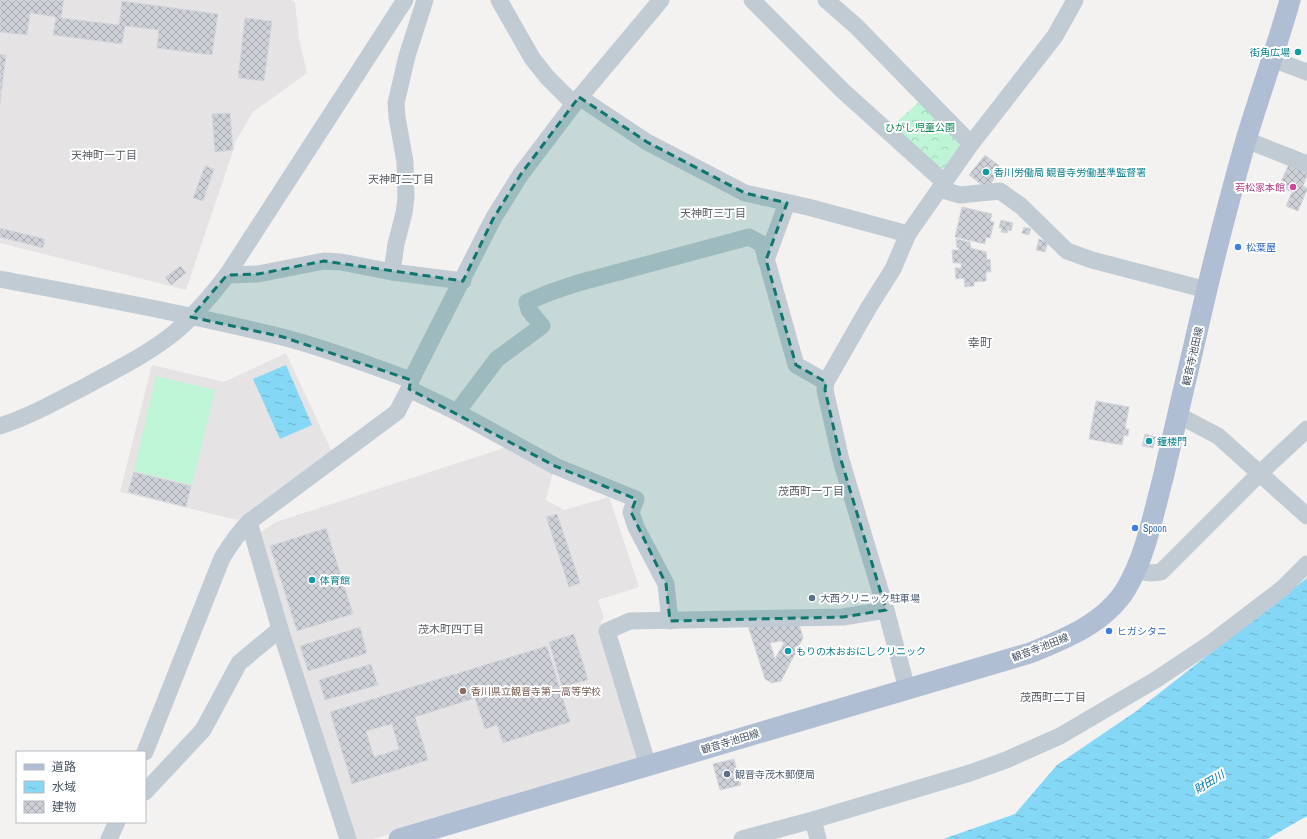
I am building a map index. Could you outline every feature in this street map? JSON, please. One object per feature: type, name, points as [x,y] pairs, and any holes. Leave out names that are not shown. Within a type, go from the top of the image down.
[{"type":"main road","name":"観音寺池田線","points":[[399,839],[795,721],[1030,653],[1074,634],[1095,621],[1110,608],[1125,590],[1135,571],[1147,538],[1178,415],[1207,290],[1246,140],[1290,0]]},
{"type":"street","points":[[0,426],[41,409],[120,368],[168,337],[206,302],[227,275],[405,0]]},
{"type":"street","points":[[392,272],[396,244],[404,213],[406,197],[405,162],[396,103],[407,56],[425,0]]},
{"type":"street","points":[[499,0],[532,58],[547,77],[576,101],[647,142],[745,194],[808,207],[908,234]]},
{"type":"street","points":[[145,751],[222,558],[240,531],[249,522],[397,412],[493,219],[521,174],[576,101],[661,0]]},
{"type":"street","points":[[752,0],[942,186],[960,195],[1000,190],[1021,206],[1067,251],[1092,260],[1207,290]]},
{"type":"street","points":[[826,0],[856,26],[971,144]]},
{"type":"street","points":[[907,689],[886,610],[841,460],[825,390],[826,382],[869,307],[893,270],[908,234],[971,144],[1055,36],[1075,0]]},
{"type":"street","points":[[1272,59],[1307,72]]},
{"type":"street","points":[[1246,140],[1307,164]]},
{"type":"street","points":[[766,260],[787,203]]},
{"type":"street","points":[[457,412],[497,358],[542,326],[529,310],[527,302],[578,283],[749,237],[762,244],[796,365],[826,382]]},
{"type":"street","points":[[227,275],[258,274],[324,260],[392,272],[463,281]]},
{"type":"street","points":[[0,279],[283,337],[357,361],[410,385],[555,466],[636,499],[631,512],[636,527],[666,584],[670,621]]},
{"type":"street","points":[[1178,415],[1218,436],[1307,516]]},
{"type":"street","points":[[1135,571],[1151,573],[1161,572],[1259,474],[1307,429]]},
{"type":"street","points":[[249,522],[280,629],[348,839]]},
{"type":"street","points":[[742,839],[813,820],[970,773],[1006,760],[1060,736],[1157,679],[1211,643],[1282,588],[1307,564]]},
{"type":"street","points":[[648,766],[607,631],[630,621],[843,617],[886,610]]},
{"type":"street","points":[[146,791],[203,730],[239,663],[280,629]]},
{"type":"street","points":[[813,820],[818,839]]},
{"type":"street","points":[[109,839],[117,823]]},
{"type":"highlighted area","points":[[579,97],[647,142],[745,193],[787,203],[766,260],[796,365],[826,382],[825,390],[841,460],[886,610],[843,617],[670,621],[666,584],[631,512],[636,499],[555,466],[409,389],[411,380],[283,337],[191,317],[227,275],[258,274],[324,261],[463,281],[493,219],[521,174]]},
{"type":"shaded area","points":[[0,0],[291,0],[295,2],[299,39],[307,73],[253,112],[237,139],[186,290],[0,243]]},
{"type":"shaded area","points":[[286,353],[332,452],[238,520],[120,492],[152,365],[224,382]]},
{"type":"shaded area","name":"香川県立観音寺第一高等学校","points":[[510,446],[553,472],[546,500],[564,510],[609,497],[639,587],[598,600],[604,618],[601,622],[642,759],[373,839],[354,839],[257,548],[259,533],[276,522]]},
{"type":"green space","name":"ひがし児童公園","points":[[920,101],[963,145],[951,168],[939,168],[891,127]]},
{"type":"green space","points":[[156,376],[215,390],[192,485],[134,471]]},
{"type":"water","points":[[286,365],[312,425],[280,439],[253,379]]},
{"type":"water","name":"財田川","points":[[1307,578],[1307,816],[1267,839],[943,839],[1015,814],[1057,765],[1135,712]]},
{"type":"building","points":[[0,0],[64,0],[61,18],[119,25],[122,1],[218,14],[212,55],[157,48],[159,30],[125,26],[122,44],[53,35],[56,17],[30,13],[27,35],[0,32]]},
{"type":"building","points":[[245,18],[272,21],[264,81],[238,78]]},
{"type":"building","points":[[0,54],[6,55],[0,104]]},
{"type":"building","points":[[230,113],[233,150],[215,152],[212,114]]},
{"type":"building","name":"香川労働局 観音寺労働基準監督署","points":[[985,155],[1002,168],[987,189],[969,175]]},
{"type":"building","name":"若松家本館","points":[[1289,164],[1307,172],[1303,186],[1307,188],[1307,190],[1298,211],[1286,206],[1292,192],[1279,186]]},
{"type":"building","points":[[205,166],[214,169],[203,201],[193,198]]},
{"type":"building","points":[[962,207],[992,214],[990,221],[994,222],[990,238],[986,237],[985,244],[955,237]]},
{"type":"building","points":[[1001,220],[1013,223],[1011,231],[1008,230],[1007,233],[1001,232],[1002,228],[999,228]]},
{"type":"building","points":[[1024,227],[1031,229],[1029,235],[1022,233]]},
{"type":"building","points":[[0,228],[45,239],[43,248],[0,237]]},
{"type":"building","points":[[956,239],[970,242],[971,248],[986,252],[987,260],[990,259],[991,272],[986,272],[986,281],[974,282],[974,286],[965,287],[964,278],[956,279],[955,268],[961,268],[961,263],[953,263],[952,250],[959,250],[959,247],[957,248]]},
{"type":"building","points":[[1039,239],[1048,242],[1045,252],[1036,250]]},
{"type":"building","points":[[181,266],[186,273],[171,285],[165,277]]},
{"type":"building","points":[[1096,401],[1129,407],[1125,429],[1129,429],[1128,436],[1124,435],[1122,445],[1089,439]]},
{"type":"building","name":"鐘楼門","points":[[1145,434],[1156,437],[1153,448],[1142,446]]},
{"type":"building","points":[[134,472],[191,486],[186,507],[128,492]]},
{"type":"building","points":[[557,514],[580,583],[569,587],[546,517]]},
{"type":"building","name":"体育館","points":[[326,528],[353,614],[297,631],[270,546]]},
{"type":"building","name":"もりの木おおにしクリニック","points":[[799,624],[803,638],[781,681],[772,683],[765,679],[748,626]],"holes":[[[781,641],[784,643],[775,659],[770,643]]]},
{"type":"building","points":[[360,627],[367,653],[308,671],[300,646]]},
{"type":"building","points":[[574,634],[588,680],[562,687],[549,642]]},
{"type":"building","name":"香川県立観音寺第一高等学校","points":[[547,646],[570,722],[503,743],[497,725],[485,729],[475,698],[415,717],[428,760],[352,784],[330,712]],"holes":[[[392,724],[399,749],[374,757],[366,731]]]},
{"type":"building","points":[[371,664],[378,685],[325,700],[319,680]]},
{"type":"building","points":[[734,759],[741,785],[720,790],[713,764]]},
{"type":"place","name":"街角広場","points":[[1298,52]]},
{"type":"place","name":"香川労働局 観音寺労働基準監督署","points":[[986,172]]},
{"type":"place","name":"若松家本館","points":[[1293,187]]},
{"type":"place","name":"松葉屋","points":[[1238,247]]},
{"type":"place","name":"鐘楼門","points":[[1149,441]]},
{"type":"place","name":"Spoon","points":[[1135,528]]},
{"type":"place","name":"体育館","points":[[312,580]]},
{"type":"place","name":"大西クリニック駐車場","points":[[812,598]]},
{"type":"place","name":"ヒガシタニ","points":[[1109,631]]},
{"type":"place","name":"もりの木おおにしクリニック","points":[[788,651]]},
{"type":"place","name":"香川県立観音寺第一高等学校","points":[[463,691]]},
{"type":"place","name":"観音寺茂木郵便局","points":[[727,774]]},
{"type":"district","name":"天神町一丁目","points":[[104,155]]},
{"type":"district","name":"天神町二丁目","points":[[401,179]]},
{"type":"district","name":"天神町三丁目","points":[[713,213]]},
{"type":"district","name":"幸町","points":[[980,343]]},
{"type":"district","name":"茂西町一丁目","points":[[811,491]]},
{"type":"district","name":"茂木町四丁目","points":[[451,629]]},
{"type":"district","name":"茂西町二丁目","points":[[1053,697]]}]
